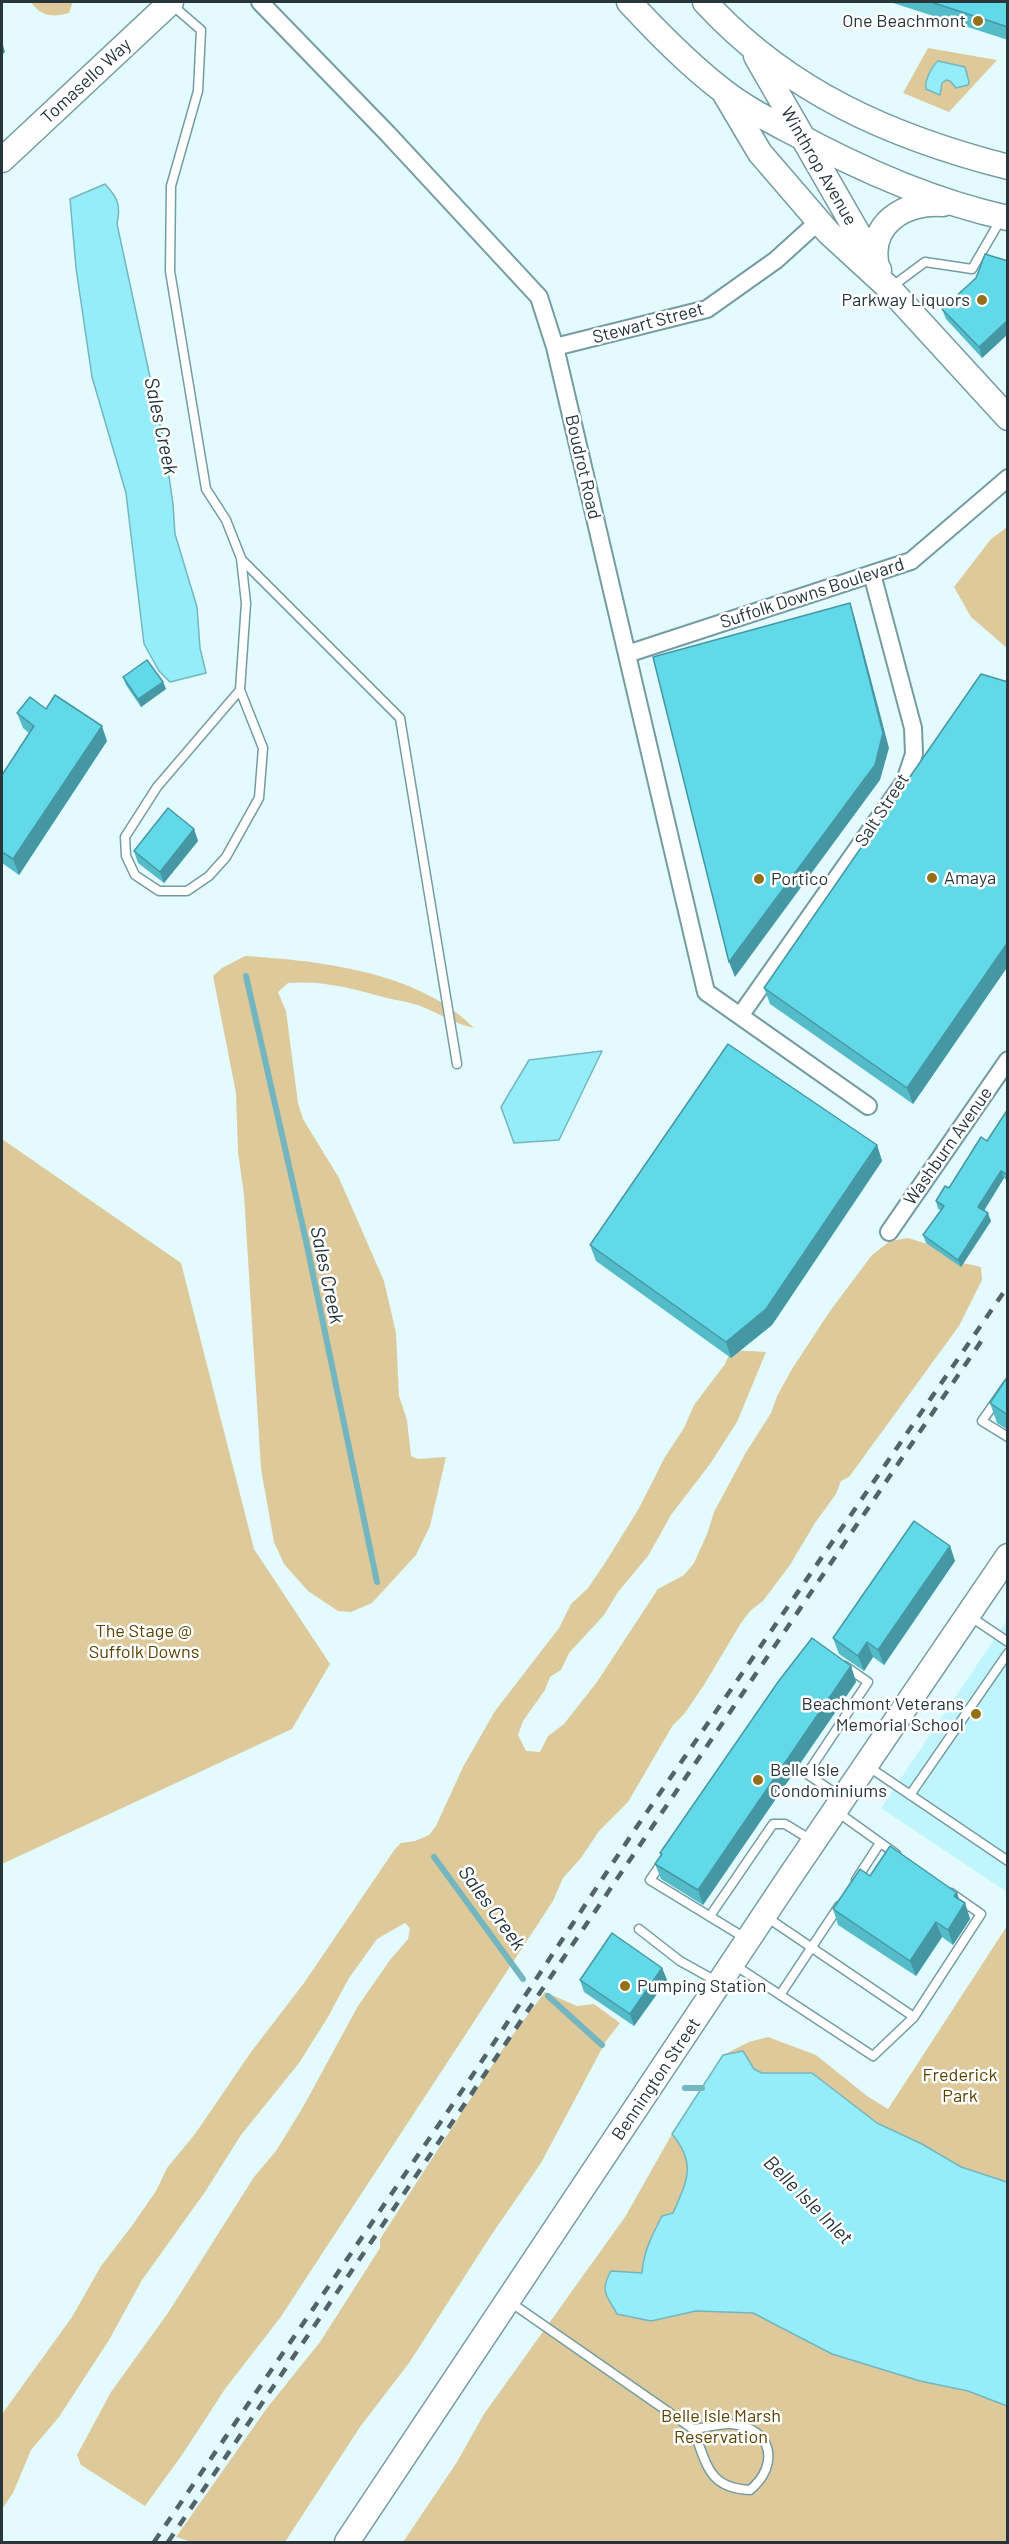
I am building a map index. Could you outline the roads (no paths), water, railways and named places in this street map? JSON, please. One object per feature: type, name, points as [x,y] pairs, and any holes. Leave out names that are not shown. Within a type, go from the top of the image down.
[{"type":"main road","name":"Tomasello Way","points":[[2,160],[170,2]]},
{"type":"main road","points":[[629,2],[690,64],[724,92],[803,138],[886,179],[967,207],[1005,217]]},
{"type":"main road","points":[[705,2],[749,45],[796,80],[875,124],[930,145],[1008,167]]},
{"type":"main road","name":"Winthrop Avenue","points":[[749,45],[889,288]]},
{"type":"main road","name":"Winthrop Avenue","points":[[724,92],[760,153],[844,248],[889,288],[1008,418]]},
{"type":"main road","points":[[877,267],[876,250],[881,233],[898,213],[919,204],[967,207]]},
{"type":"main road","name":"Bennington Street","points":[[347,2542],[814,1841],[1008,1556]]},
{"type":"street","name":"Boudrot Road","points":[[260,2],[539,297],[555,347],[706,992],[868,1106]]},
{"type":"street","name":"Stewart Street","points":[[555,347],[708,309],[776,260],[819,220]]},
{"type":"street","name":"Suffolk Downs Boulevard","points":[[627,654],[911,561],[1008,478]]},
{"type":"street","name":"Salt Street","points":[[740,1017],[904,781],[914,754],[913,728],[872,573]]},
{"type":"street","name":"Washburn Avenue","points":[[889,1232],[1008,1060]]},
{"type":"lane","points":[[170,2],[201,30],[198,91],[171,186],[170,271],[206,489],[226,520],[241,558],[246,603],[240,690],[263,748],[259,798],[226,857],[209,876],[187,891],[159,891],[135,875],[126,856],[125,837],[157,788],[240,690]]},
{"type":"lane","points":[[889,288],[925,262],[972,269],[1005,217]]},
{"type":"lane","points":[[241,558],[400,718],[457,1064]]},
{"type":"lane","points":[[1008,1384],[982,1421],[1008,1437]]},
{"type":"lane","points":[[968,1615],[1008,1642]]},
{"type":"lane","points":[[910,1795],[1008,1653]]},
{"type":"lane","points":[[834,1658],[868,1682],[807,1774],[880,1843],[908,1862]]},
{"type":"lane","points":[[866,1765],[1008,1861]]},
{"type":"lane","points":[[710,1916],[773,1824],[785,1824],[814,1841]]},
{"type":"lane","points":[[849,1890],[880,1843]]},
{"type":"lane","points":[[670,1851],[650,1880],[748,1940]]},
{"type":"lane","points":[[639,1929],[680,1961],[726,1973],[780,1995],[873,2056],[914,2017],[981,1914],[945,1888]]},
{"type":"lane","points":[[780,1995],[843,1900]]},
{"type":"lane","points":[[764,1916],[914,2017]]},
{"type":"lane","points":[[509,2301],[693,2429],[704,2460],[716,2481],[732,2488],[750,2490],[759,2483],[769,2462],[770,2451],[757,2434],[750,2429],[728,2424],[693,2429]]},
{"type":"water","points":[[938,61],[965,67],[968,85],[956,88],[946,80],[942,83],[940,95],[926,89],[929,74]]},
{"type":"water","points":[[105,184],[116,198],[118,207],[117,224],[164,442],[175,534],[197,607],[200,648],[206,673],[170,682],[159,671],[144,644],[126,493],[92,377],[76,268],[70,199]]},
{"type":"water","points":[[602,1051],[559,1140],[514,1143],[501,1107],[529,1060]]},
{"type":"water","name":"Belle Isle Inlet","points":[[743,2051],[754,2069],[762,2073],[812,2073],[877,2123],[922,2144],[961,2167],[1007,2182],[1007,2406],[968,2391],[920,2381],[832,2354],[753,2313],[696,2311],[651,2321],[617,2314],[606,2293],[607,2278],[611,2271],[642,2273],[646,2251],[655,2230],[662,2216],[673,2213],[685,2182],[687,2164],[685,2154],[672,2134],[723,2055]]},
{"type":"waterway","name":"Sales Creek","points":[[246,976],[306,1241],[377,1582]]},
{"type":"waterway","name":"Sales Creek","points":[[434,1857],[523,1979]]},
{"type":"waterway","name":"Sales Creek","points":[[548,1996],[602,2045]]},
{"type":"waterway","name":"Sales Creek","points":[[685,2088],[702,2088]]},
{"type":"railway","points":[[154,2542],[472,2076],[638,1825],[1008,1286]]},
{"type":"railway","points":[[168,2542],[986,1334]]},
{"type":"place","name":"One Beachmont","points":[[978,21]]},
{"type":"place","name":"Parkway Liquors","points":[[982,300]]},
{"type":"place","name":"Amaya","points":[[932,878]]},
{"type":"place","name":"Portico","points":[[759,879]]},
{"type":"place","name":"Beachmont Veterans Memorial School","points":[[976,1714]]},
{"type":"place","name":"Belle Isle Condominiums","points":[[758,1780]]},
{"type":"place","name":"Pumping Station","points":[[625,1986]]},
{"type":"park label","name":"The Stage @ Suffolk Downs","points":[[144,1641]]},
{"type":"park label","name":"Frederick Park","points":[[960,2085]]},
{"type":"park label","name":"Belle Isle Marsh Reservation","points":[[721,2426]]}]
